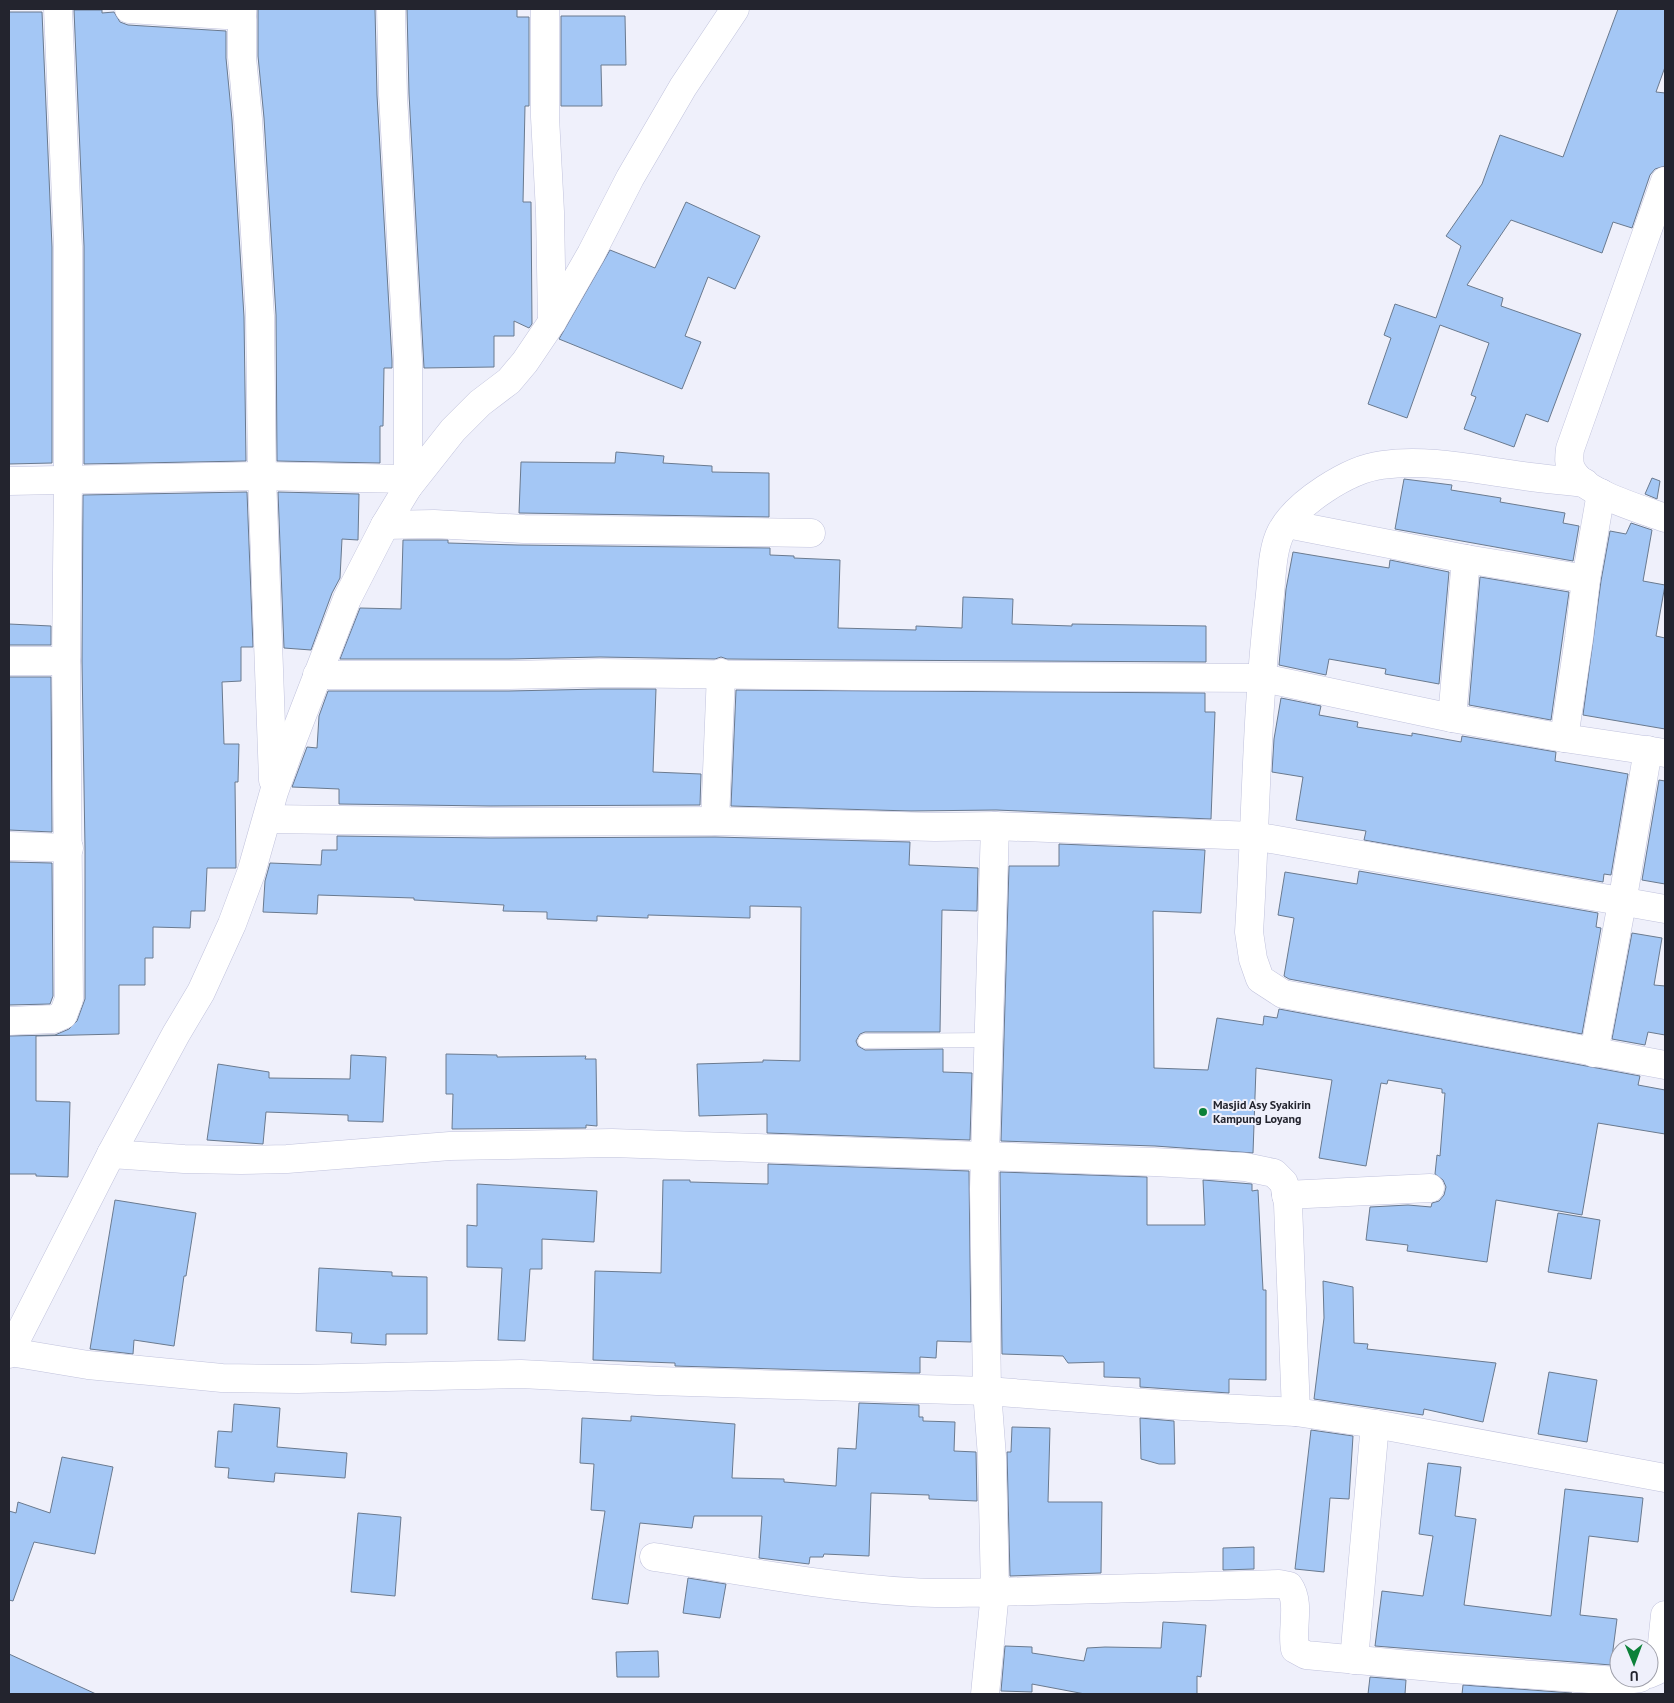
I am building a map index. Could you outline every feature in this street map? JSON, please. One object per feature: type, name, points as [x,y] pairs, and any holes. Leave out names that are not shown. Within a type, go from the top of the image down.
[{"type":"street","points":[[9,1021],[54,1019],[63,1015],[69,999],[66,661],[68,247],[58,9]]},
{"type":"street","points":[[129,9],[242,12],[242,57],[248,119],[260,316],[262,476],[274,792]]},
{"type":"street","points":[[391,9],[393,95],[408,361],[408,483]]},
{"type":"street","points":[[545,9],[545,117],[550,212],[552,322]]},
{"type":"street","points":[[735,9],[683,88],[630,178],[591,254],[552,322],[525,362],[509,381],[480,403],[408,483],[385,525],[347,599],[317,675],[274,792],[251,873],[232,924],[201,992],[111,1154],[9,1353],[88,1365],[222,1378],[298,1379],[521,1374],[667,1382],[987,1391],[1183,1406],[1296,1412],[1375,1424],[1665,1478]]},
{"type":"street","points":[[1593,488],[1573,472],[1569,462],[1570,449],[1665,181]]},
{"type":"street","points":[[1665,518],[1593,488],[1453,465],[1413,463],[1380,465],[1343,478],[1310,498],[1281,532],[1274,560],[1263,678],[1249,932],[1253,958],[1260,979],[1283,994],[1665,1065]]},
{"type":"street","points":[[9,482],[262,476],[408,483]]},
{"type":"street","points":[[1564,738],[1586,579],[1593,488]]},
{"type":"street","points":[[385,525],[434,524],[534,529],[810,533]]},
{"type":"street","points":[[1287,524],[1466,559],[1586,579]]},
{"type":"street","points":[[1452,718],[1466,559]]},
{"type":"street","points":[[9,661],[66,661]]},
{"type":"street","points":[[317,675],[509,675],[600,672],[854,676],[1263,678],[1452,718],[1564,738],[1657,751],[1622,903],[1594,1053]]},
{"type":"street","points":[[715,821],[721,673]]},
{"type":"street","points":[[267,819],[490,822],[715,821],[935,827],[995,826],[1254,836],[1622,903],[1665,909]]},
{"type":"street","points":[[985,1694],[995,1592],[992,1467],[987,1391],[985,1156],[995,826]]},
{"type":"street","points":[[9,846],[69,848]]},
{"type":"street","points":[[111,1154],[184,1159],[287,1159],[450,1146],[612,1143],[1154,1162],[1245,1167],[1274,1173],[1284,1183],[1288,1204],[1296,1412]]},
{"type":"street","points":[[1286,1195],[1430,1188]]},
{"type":"street","points":[[1354,1660],[1375,1424]]},
{"type":"street","points":[[654,1556],[772,1576],[911,1592],[995,1592],[1279,1584],[1289,1586],[1293,1592],[1295,1615],[1293,1639],[1296,1649],[1306,1655],[1609,1680]]},
{"type":"street","points":[[1659,1661],[1665,1614]]},
{"type":"lane","points":[[865,1042],[988,1040]]},
{"type":"building","points":[[258,9],[375,9],[377,95],[392,361],[392,368],[384,368],[383,426],[380,426],[380,463],[277,461],[276,315],[264,118],[258,56]]},
{"type":"building","points":[[407,9],[517,9],[517,17],[529,17],[529,106],[525,106],[523,202],[531,202],[532,324],[529,328],[514,321],[514,336],[494,336],[494,367],[424,368],[409,94]]},
{"type":"building","points":[[1618,9],[1665,9],[1665,67],[1656,92],[1665,93],[1665,166],[1655,169],[1650,175],[1632,228],[1613,222],[1602,253],[1511,220],[1467,285],[1503,298],[1501,306],[1581,334],[1548,422],[1526,414],[1514,447],[1464,429],[1476,397],[1471,395],[1489,343],[1440,325],[1407,418],[1368,404],[1391,338],[1384,335],[1395,304],[1436,318],[1461,246],[1446,236],[1482,184],[1500,135],[1563,157]]},
{"type":"building","points":[[74,10],[102,10],[102,13],[114,12],[120,22],[128,25],[226,31],[226,58],[232,120],[244,317],[246,461],[84,464],[84,246]]},
{"type":"building","points":[[9,12],[42,12],[52,247],[52,463],[9,464]]},
{"type":"building","points":[[561,16],[625,16],[626,65],[601,65],[602,106],[561,106]]},
{"type":"building","points":[[686,202],[760,236],[735,289],[708,277],[685,336],[701,342],[682,389],[559,339],[610,250],[655,268]]},
{"type":"building","points":[[616,452],[664,456],[663,463],[712,466],[712,472],[769,473],[769,517],[519,513],[521,462],[615,463]]},
{"type":"building","points":[[1652,478],[1660,481],[1657,499],[1645,494]]},
{"type":"building","points":[[1404,479],[1452,485],[1451,490],[1501,498],[1500,502],[1565,513],[1563,523],[1579,526],[1573,561],[1395,529]]},
{"type":"building","points":[[247,492],[253,647],[241,647],[241,681],[222,682],[224,744],[239,744],[238,782],[235,782],[236,868],[207,868],[205,911],[191,911],[190,928],[153,927],[153,958],[145,958],[145,985],[119,985],[119,1034],[36,1036],[36,1101],[70,1102],[68,1177],[9,1174],[9,1036],[55,1035],[69,1029],[77,1021],[85,999],[82,661],[83,495]]},
{"type":"building","points":[[278,492],[359,494],[358,540],[342,539],[340,578],[332,593],[311,650],[284,648]]},
{"type":"building","points":[[1631,523],[1652,530],[1643,581],[1665,585],[1656,636],[1665,638],[1665,729],[1583,715],[1601,581],[1610,531],[1626,534]]},
{"type":"building","points":[[403,540],[448,540],[448,543],[518,545],[770,548],[770,555],[840,560],[838,628],[916,630],[916,626],[962,628],[963,597],[1013,599],[1012,624],[1206,626],[1206,662],[727,659],[721,657],[715,659],[600,657],[340,659],[360,608],[401,609]]},
{"type":"building","points":[[1293,552],[1389,568],[1390,560],[1449,572],[1439,684],[1385,674],[1386,669],[1329,659],[1326,675],[1279,665],[1286,589]]},
{"type":"building","points":[[1480,577],[1569,592],[1551,720],[1469,705]]},
{"type":"building","points":[[9,624],[51,626],[51,645],[9,645]]},
{"type":"building","points":[[9,677],[51,677],[52,832],[9,830]]},
{"type":"building","points":[[656,689],[653,772],[701,774],[700,805],[490,806],[339,804],[339,789],[292,787],[307,747],[317,748],[319,716],[328,691]]},
{"type":"building","points":[[736,690],[1205,693],[1205,712],[1215,712],[1211,819],[996,810],[911,811],[731,806]]},
{"type":"building","points":[[1281,698],[1321,706],[1319,715],[1358,722],[1357,727],[1412,736],[1412,733],[1461,742],[1462,736],[1556,752],[1555,761],[1628,774],[1611,875],[1604,874],[1603,882],[1364,840],[1366,831],[1296,820],[1303,777],[1272,772],[1274,739]]},
{"type":"building","points":[[1659,780],[1665,781],[1665,884],[1642,880]]},
{"type":"building","points":[[337,836],[490,838],[715,837],[910,842],[909,865],[978,868],[977,911],[942,910],[940,1032],[865,1032],[860,1034],[856,1041],[858,1046],[865,1050],[943,1049],[943,1072],[972,1073],[970,1140],[767,1133],[767,1114],[699,1116],[697,1064],[763,1062],[763,1060],[800,1061],[801,907],[750,906],[750,918],[648,915],[648,918],[597,916],[597,921],[547,919],[547,912],[503,911],[504,905],[414,900],[414,898],[318,895],[317,914],[263,912],[265,881],[270,863],[321,865],[322,850],[337,850]]},
{"type":"building","points":[[1059,844],[1205,850],[1201,913],[1153,911],[1154,1068],[1208,1070],[1217,1018],[1263,1025],[1264,1016],[1277,1018],[1279,1009],[1640,1076],[1638,1085],[1665,1090],[1665,1134],[1598,1123],[1582,1215],[1496,1200],[1487,1262],[1407,1251],[1408,1245],[1366,1240],[1370,1207],[1408,1205],[1431,1207],[1432,1203],[1439,1201],[1444,1195],[1446,1187],[1443,1180],[1435,1174],[1437,1155],[1440,1156],[1445,1093],[1442,1093],[1442,1089],[1388,1080],[1387,1084],[1381,1083],[1366,1166],[1319,1158],[1332,1080],[1256,1068],[1253,1153],[1155,1146],[1001,1141],[1009,866],[1059,866]]},
{"type":"building","points":[[9,862],[52,863],[53,996],[50,1004],[9,1005]]},
{"type":"building","points":[[1359,871],[1598,913],[1596,927],[1601,928],[1582,1034],[1289,979],[1284,976],[1294,918],[1278,915],[1285,872],[1357,884]]},
{"type":"building","points":[[1632,933],[1662,938],[1654,985],[1665,986],[1665,1035],[1648,1032],[1645,1045],[1612,1039]]},
{"type":"building","points":[[446,1054],[497,1055],[497,1057],[586,1056],[585,1059],[596,1059],[597,1126],[586,1125],[586,1128],[452,1129],[453,1094],[446,1094]]},
{"type":"building","points":[[351,1055],[386,1057],[383,1122],[348,1121],[348,1115],[266,1112],[263,1144],[207,1140],[218,1064],[269,1072],[269,1078],[350,1079]]},
{"type":"building","points":[[768,1164],[969,1171],[971,1342],[937,1341],[936,1358],[920,1357],[920,1373],[675,1366],[675,1363],[593,1360],[595,1271],[661,1273],[663,1180],[768,1184]]},
{"type":"building","points":[[1000,1172],[1147,1177],[1147,1225],[1205,1225],[1203,1180],[1252,1184],[1252,1191],[1258,1190],[1263,1290],[1266,1290],[1266,1380],[1229,1379],[1229,1393],[1140,1387],[1140,1378],[1104,1377],[1104,1362],[1068,1363],[1063,1356],[1002,1354]]},
{"type":"building","points":[[477,1184],[597,1191],[594,1242],[542,1239],[542,1269],[530,1269],[525,1341],[498,1340],[502,1268],[467,1267],[467,1225],[477,1226]]},
{"type":"building","points":[[115,1200],[196,1213],[186,1276],[184,1276],[174,1346],[134,1340],[133,1354],[90,1349]]},
{"type":"building","points":[[1558,1213],[1600,1220],[1591,1279],[1548,1272]]},
{"type":"building","points":[[319,1268],[392,1272],[392,1276],[427,1277],[427,1334],[386,1334],[386,1345],[351,1343],[352,1333],[316,1331]]},
{"type":"building","points":[[1323,1281],[1353,1287],[1354,1343],[1368,1344],[1367,1349],[1496,1363],[1483,1422],[1424,1409],[1423,1415],[1314,1399],[1324,1318]]},
{"type":"building","points":[[1549,1372],[1597,1380],[1587,1442],[1538,1434]]},
{"type":"building","points":[[859,1403],[919,1405],[919,1417],[923,1417],[923,1421],[955,1422],[954,1451],[976,1452],[977,1501],[929,1499],[929,1495],[871,1493],[869,1556],[824,1554],[823,1557],[810,1557],[809,1564],[759,1558],[762,1516],[694,1516],[692,1528],[640,1523],[628,1604],[592,1599],[605,1511],[591,1510],[594,1464],[580,1463],[582,1418],[631,1421],[631,1416],[735,1424],[732,1478],[784,1479],[784,1482],[836,1486],[838,1448],[856,1449]]},
{"type":"building","points":[[234,1404],[280,1408],[277,1447],[347,1453],[345,1478],[275,1473],[274,1482],[228,1478],[229,1468],[215,1467],[218,1431],[232,1432]]},
{"type":"building","points":[[1140,1418],[1174,1421],[1175,1464],[1159,1464],[1141,1459]]},
{"type":"building","points":[[1012,1427],[1050,1428],[1048,1502],[1102,1502],[1101,1573],[1010,1576],[1007,1452],[1011,1452]]},
{"type":"building","points":[[1311,1430],[1353,1436],[1349,1499],[1330,1498],[1324,1572],[1295,1569]]},
{"type":"building","points":[[62,1457],[113,1467],[95,1554],[34,1542],[13,1601],[9,1600],[9,1511],[16,1513],[18,1502],[50,1513]]},
{"type":"building","points":[[1428,1463],[1461,1467],[1455,1516],[1476,1519],[1464,1605],[1551,1616],[1565,1489],[1643,1498],[1638,1542],[1589,1536],[1580,1615],[1617,1619],[1615,1638],[1609,1638],[1609,1665],[1375,1646],[1382,1591],[1423,1596],[1433,1536],[1419,1534]]},
{"type":"building","points":[[358,1513],[401,1517],[395,1596],[351,1592]]},
{"type":"building","points":[[1254,1547],[1254,1569],[1223,1570],[1223,1548]]},
{"type":"building","points":[[688,1578],[726,1584],[720,1618],[683,1613]]},
{"type":"building","points":[[1163,1622],[1206,1625],[1201,1677],[1197,1676],[1197,1694],[1085,1694],[1032,1684],[1032,1692],[1001,1691],[1005,1646],[1032,1647],[1032,1653],[1084,1661],[1087,1648],[1161,1648]]},
{"type":"building","points":[[658,1651],[659,1677],[617,1677],[616,1652]]},
{"type":"building","points":[[9,1654],[96,1694],[9,1694]]},
{"type":"building","points":[[1370,1677],[1406,1680],[1405,1694],[1368,1694]]},
{"type":"building","points":[[1463,1685],[1572,1693],[1572,1694],[1462,1694]]},
{"type":"place","name":"Masjid Asy Syakirin Kampung Loyang","points":[[1203,1112]]}]
